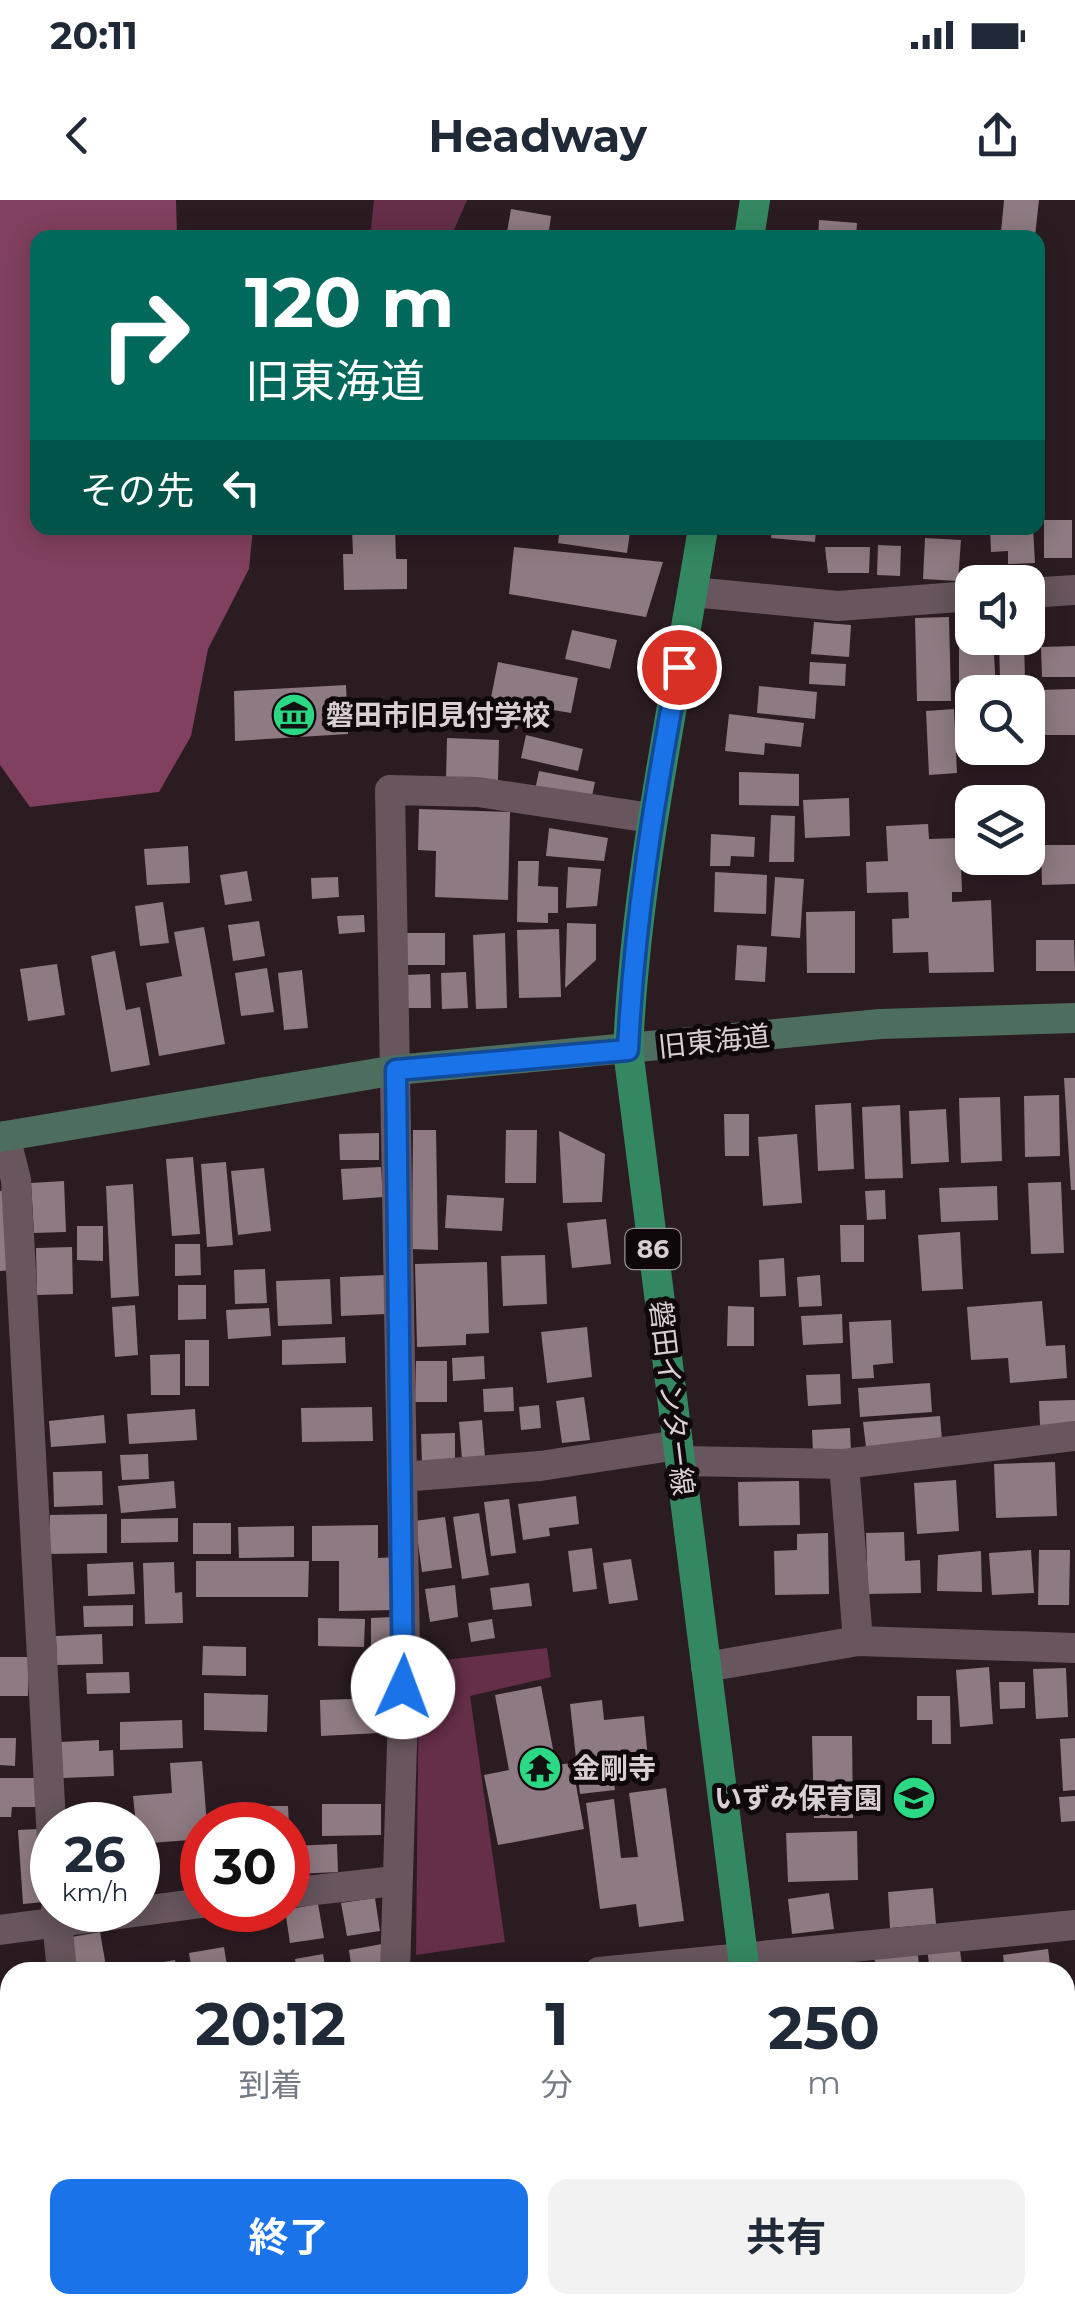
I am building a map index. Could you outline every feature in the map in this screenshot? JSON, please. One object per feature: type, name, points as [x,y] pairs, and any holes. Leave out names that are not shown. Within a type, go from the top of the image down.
[{"type":"main road","points":[[750,230],[755,200]]},
{"type":"main road","name":"磐田インター線","points":[[702,535],[651,818],[631,982],[628,1050],[743,1962]]},
{"type":"street","points":[[1045,591],[1075,590]]},
{"type":"street","points":[[693,592],[838,606],[955,597]]},
{"type":"street","points":[[396,1962],[395,1881],[405,1648],[390,790],[478,792],[651,818]]},
{"type":"street","name":"旧東海道","points":[[2,1137],[396,1070],[880,1024],[1075,1018]]},
{"type":"street","points":[[2,1137],[16,1180],[50,1802]]},
{"type":"street","points":[[402,1477],[679,1453],[844,1464],[1075,1436]]},
{"type":"street","points":[[844,1464],[858,1642]]},
{"type":"street","points":[[706,1666],[858,1642],[1075,1648]]},
{"type":"street","points":[[310,1891],[395,1881]]},
{"type":"street","points":[[0,1930],[30,1922]]},
{"type":"street","points":[[776,1962],[1075,1924]]},
{"type":"street","points":[[58,1932],[61,1962]]},
{"type":"shaded area","points":[[0,200],[176,200],[177,230],[30,230],[30,535],[252,535],[249,569],[208,649],[191,736],[159,792],[30,807],[0,765]]},
{"type":"shaded area","points":[[374,200],[467,200],[454,230],[371,230]]},
{"type":"shaded area","points":[[547,1648],[551,1677],[470,1696],[505,1942],[416,1955],[419,1663]]},
{"type":"building","points":[[1004,200],[1039,200],[1036,230],[1001,230]]},
{"type":"building","points":[[511,209],[551,216],[549,230],[507,230]]},
{"type":"building","points":[[819,220],[857,223],[857,230],[818,230]]},
{"type":"building","points":[[1045,520],[1072,520],[1072,558],[1044,558]]},
{"type":"building","points":[[352,535],[395,535],[396,559],[407,559],[407,589],[344,590],[343,554],[353,554]]},
{"type":"building","points":[[559,535],[630,535],[627,553],[558,543]]},
{"type":"building","points":[[771,535],[816,535],[815,542],[771,538]]},
{"type":"building","points":[[990,535],[1033,535],[1035,563],[1008,564],[1008,551],[991,552]]},
{"type":"building","points":[[925,538],[961,540],[955,581],[923,579]]},
{"type":"building","points":[[878,545],[901,546],[900,576],[877,575]]},
{"type":"building","points":[[514,547],[663,562],[646,617],[509,594]]},
{"type":"building","points":[[825,547],[870,547],[869,573],[828,573]]},
{"type":"building","points":[[949,617],[951,701],[917,701],[915,618]]},
{"type":"building","points":[[814,622],[851,625],[849,657],[811,654]]},
{"type":"building","points":[[572,630],[617,640],[610,669],[565,659]]},
{"type":"building","points":[[1075,646],[1075,677],[1042,675],[1045,647]]},
{"type":"building","points":[[959,655],[994,655],[995,675],[959,675]]},
{"type":"building","points":[[999,655],[1024,655],[1025,675],[1000,675]]},
{"type":"building","points":[[498,662],[578,678],[571,713],[547,709],[544,727],[519,722],[517,729],[486,723]]},
{"type":"building","points":[[810,662],[846,664],[845,686],[809,684]]},
{"type":"building","points":[[346,685],[348,734],[235,741],[234,691]]},
{"type":"building","points":[[759,686],[817,692],[815,719],[757,713]]},
{"type":"building","points":[[1075,689],[1075,735],[1045,735],[1045,690]]},
{"type":"building","points":[[954,709],[957,773],[929,775],[926,711]]},
{"type":"building","points":[[729,714],[804,723],[801,747],[765,743],[764,755],[725,751]]},
{"type":"building","points":[[526,735],[583,749],[578,771],[521,758]]},
{"type":"building","points":[[447,738],[499,740],[498,780],[446,779]]},
{"type":"building","points":[[539,771],[595,782],[591,801],[535,790]]},
{"type":"building","points":[[739,772],[799,774],[799,806],[739,805]]},
{"type":"building","points":[[849,798],[850,836],[805,838],[803,800]]},
{"type":"building","points":[[419,809],[510,812],[508,900],[435,897],[436,851],[418,850]]},
{"type":"building","points":[[771,815],[795,816],[794,862],[769,862]]},
{"type":"building","points":[[928,824],[929,839],[955,838],[955,875],[961,875],[962,892],[952,892],[952,902],[991,900],[994,972],[929,973],[928,952],[893,953],[892,919],[909,918],[908,892],[867,893],[866,862],[888,861],[886,826]]},
{"type":"building","points":[[549,828],[608,838],[604,861],[546,856]]},
{"type":"building","points":[[711,834],[755,837],[754,857],[731,856],[730,866],[710,866]]},
{"type":"building","points":[[1045,845],[1075,845],[1075,884],[1042,885]]},
{"type":"building","points":[[188,846],[190,883],[147,885],[144,849]]},
{"type":"building","points":[[518,861],[539,861],[538,886],[558,887],[558,913],[548,913],[548,923],[517,922]]},
{"type":"building","points":[[568,867],[601,869],[597,906],[566,908]]},
{"type":"building","points":[[247,871],[252,901],[225,905],[220,875]]},
{"type":"building","points":[[715,872],[767,875],[766,914],[714,912]]},
{"type":"building","points":[[338,877],[339,897],[312,899],[311,878]]},
{"type":"building","points":[[775,877],[804,879],[800,938],[771,936]]},
{"type":"building","points":[[163,902],[169,943],[140,946],[135,906]]},
{"type":"building","points":[[855,911],[855,973],[807,973],[806,912]]},
{"type":"building","points":[[364,915],[365,932],[339,934],[337,916]]},
{"type":"building","points":[[259,921],[265,956],[233,961],[228,925]]},
{"type":"building","points":[[567,923],[596,924],[596,960],[565,988]]},
{"type":"building","points":[[204,927],[225,1044],[159,1056],[146,983],[182,976],[174,932]]},
{"type":"building","points":[[559,929],[561,997],[519,998],[517,930]]},
{"type":"building","points":[[404,933],[445,933],[445,965],[404,965]]},
{"type":"building","points":[[505,933],[507,1008],[476,1009],[473,935]]},
{"type":"building","points":[[1036,940],[1074,940],[1075,971],[1036,971]]},
{"type":"building","points":[[737,945],[767,947],[765,982],[735,980]]},
{"type":"building","points":[[115,951],[126,1010],[140,1007],[150,1065],[111,1072],[91,956]]},
{"type":"building","points":[[57,964],[65,1015],[28,1021],[20,969]]},
{"type":"building","points":[[267,968],[274,1012],[241,1016],[235,973]]},
{"type":"building","points":[[302,970],[308,1028],[284,1030],[278,973]]},
{"type":"building","points":[[466,972],[468,1008],[442,1009],[441,973]]},
{"type":"building","points":[[430,974],[431,1008],[407,1008],[407,975]]},
{"type":"building","points":[[1064,1078],[1075,1078],[1075,1190],[1071,1190]]},
{"type":"building","points":[[1059,1095],[1060,1156],[1025,1157],[1024,1096]]},
{"type":"building","points":[[1000,1097],[1002,1161],[961,1163],[959,1098]]},
{"type":"building","points":[[851,1103],[854,1169],[818,1171],[815,1105]]},
{"type":"building","points":[[900,1105],[903,1178],[865,1179],[862,1107]]},
{"type":"building","points":[[946,1109],[949,1162],[911,1164],[909,1111]]},
{"type":"building","points":[[724,1114],[749,1114],[749,1156],[725,1156]]},
{"type":"building","points":[[413,1130],[436,1130],[438,1250],[412,1249]]},
{"type":"building","points":[[506,1130],[537,1130],[536,1183],[505,1183]]},
{"type":"building","points":[[559,1131],[605,1154],[602,1202],[563,1203]]},
{"type":"building","points":[[379,1133],[379,1160],[340,1160],[339,1134]]},
{"type":"building","points":[[797,1134],[802,1203],[763,1206],[758,1137]]},
{"type":"building","points":[[193,1157],[200,1234],[172,1236],[166,1159]]},
{"type":"building","points":[[226,1162],[233,1245],[207,1247],[201,1164]]},
{"type":"building","points":[[381,1167],[383,1197],[343,1200],[341,1169]]},
{"type":"building","points":[[264,1168],[271,1231],[238,1235],[231,1171]]},
{"type":"building","points":[[64,1181],[66,1232],[34,1233],[31,1183]]},
{"type":"building","points":[[1061,1182],[1064,1253],[1031,1254],[1028,1183]]},
{"type":"building","points":[[133,1184],[139,1296],[111,1298],[106,1186]]},
{"type":"building","points":[[997,1186],[998,1220],[941,1222],[939,1188]]},
{"type":"building","points":[[8,1190],[15,1270],[0,1271],[0,1191]]},
{"type":"building","points":[[885,1190],[886,1219],[867,1220],[865,1191]]},
{"type":"building","points":[[447,1195],[504,1198],[502,1231],[445,1228]]},
{"type":"building","points":[[606,1219],[611,1264],[572,1268],[567,1223]]},
{"type":"building","points":[[840,1225],[864,1225],[864,1262],[841,1262]]},
{"type":"building","points":[[77,1226],[103,1226],[103,1261],[77,1260]]},
{"type":"building","points":[[960,1232],[963,1289],[922,1291],[918,1235]]},
{"type":"building","points":[[175,1244],[200,1244],[201,1275],[175,1276]]},
{"type":"building","points":[[72,1247],[73,1294],[37,1295],[36,1248]]},
{"type":"building","points":[[545,1255],[547,1304],[503,1306],[501,1256]]},
{"type":"building","points":[[784,1258],[786,1296],[760,1297],[759,1260]]},
{"type":"building","points":[[487,1262],[489,1333],[466,1334],[466,1345],[417,1347],[415,1264]]},
{"type":"building","points":[[265,1269],[267,1303],[235,1304],[234,1270]]},
{"type":"building","points":[[385,1275],[386,1314],[341,1316],[340,1277]]},
{"type":"building","points":[[820,1275],[822,1306],[799,1307],[797,1277]]},
{"type":"building","points":[[330,1279],[332,1324],[278,1326],[276,1281]]},
{"type":"building","points":[[178,1285],[206,1285],[206,1319],[178,1320]]},
{"type":"building","points":[[1042,1301],[1046,1346],[1065,1345],[1067,1378],[1010,1383],[1008,1358],[971,1360],[967,1307]]},
{"type":"building","points":[[135,1305],[138,1355],[115,1357],[112,1307]]},
{"type":"building","points":[[728,1306],[754,1307],[754,1346],[727,1346]]},
{"type":"building","points":[[269,1308],[271,1336],[228,1339],[226,1310]]},
{"type":"building","points":[[842,1314],[843,1343],[803,1345],[801,1316]]},
{"type":"building","points":[[891,1320],[893,1363],[873,1365],[874,1378],[852,1379],[849,1322]]},
{"type":"building","points":[[587,1327],[592,1377],[547,1383],[541,1332]]},
{"type":"building","points":[[345,1337],[346,1363],[282,1365],[282,1340]]},
{"type":"building","points":[[185,1340],[209,1340],[209,1386],[185,1386]]},
{"type":"building","points":[[180,1354],[180,1395],[151,1395],[150,1355]]},
{"type":"building","points":[[484,1356],[485,1379],[453,1381],[452,1358]]},
{"type":"building","points":[[416,1361],[447,1361],[447,1402],[415,1402]]},
{"type":"building","points":[[840,1374],[841,1404],[808,1406],[806,1375]]},
{"type":"building","points":[[930,1383],[932,1412],[860,1417],[858,1388]]},
{"type":"building","points":[[513,1387],[514,1411],[484,1412],[483,1389]]},
{"type":"building","points":[[584,1397],[590,1440],[562,1443],[556,1401]]},
{"type":"building","points":[[1075,1400],[1075,1425],[1040,1426],[1039,1401]]},
{"type":"building","points":[[539,1405],[541,1428],[521,1430],[519,1407]]},
{"type":"building","points":[[372,1407],[373,1441],[302,1442],[301,1408]]},
{"type":"building","points":[[195,1409],[197,1440],[129,1444],[127,1414]]},
{"type":"building","points":[[104,1415],[106,1443],[51,1447],[49,1421]]},
{"type":"building","points":[[940,1416],[942,1440],[866,1447],[863,1422]]},
{"type":"building","points":[[482,1420],[485,1457],[462,1459],[459,1422]]},
{"type":"building","points":[[850,1428],[851,1453],[813,1454],[812,1430]]},
{"type":"building","points":[[455,1433],[455,1463],[422,1464],[421,1434]]},
{"type":"building","points":[[148,1454],[149,1479],[122,1480],[120,1455]]},
{"type":"building","points":[[1055,1462],[1057,1516],[996,1518],[994,1464]]},
{"type":"building","points":[[102,1471],[103,1505],[54,1507],[53,1472]]},
{"type":"building","points":[[956,1480],[959,1531],[917,1534],[914,1483]]},
{"type":"building","points":[[174,1481],[176,1508],[121,1513],[118,1486]]},
{"type":"building","points":[[799,1481],[800,1525],[739,1526],[738,1482]]},
{"type":"building","points":[[576,1496],[579,1524],[549,1528],[550,1536],[523,1540],[518,1504]]},
{"type":"building","points":[[509,1499],[516,1553],[491,1556],[484,1502]]},
{"type":"building","points":[[479,1513],[489,1575],[462,1579],[453,1517]]},
{"type":"building","points":[[107,1514],[107,1553],[50,1554],[50,1515]]},
{"type":"building","points":[[445,1517],[452,1568],[422,1572],[415,1521]]},
{"type":"building","points":[[178,1518],[178,1542],[121,1543],[121,1519]]},
{"type":"building","points":[[193,1523],[231,1523],[231,1554],[193,1554]]},
{"type":"building","points":[[378,1525],[378,1558],[397,1557],[397,1610],[339,1611],[339,1561],[312,1561],[312,1526]]},
{"type":"building","points":[[294,1526],[294,1557],[239,1558],[238,1527]]},
{"type":"building","points":[[904,1532],[905,1561],[920,1560],[921,1593],[868,1594],[866,1533]]},
{"type":"building","points":[[828,1533],[829,1594],[775,1595],[774,1551],[797,1550],[797,1534]]},
{"type":"building","points":[[592,1548],[597,1589],[573,1592],[568,1551]]},
{"type":"building","points":[[1031,1550],[1034,1593],[992,1595],[989,1553]]},
{"type":"building","points":[[1039,1550],[1070,1550],[1069,1605],[1038,1605]]},
{"type":"building","points":[[981,1551],[982,1592],[937,1591],[938,1555]]},
{"type":"building","points":[[631,1559],[638,1600],[609,1604],[603,1563]]},
{"type":"building","points":[[196,1561],[309,1561],[308,1597],[196,1597]]},
{"type":"building","points":[[133,1562],[135,1594],[88,1596],[87,1564]]},
{"type":"building","points":[[174,1562],[175,1593],[182,1592],[183,1623],[145,1624],[143,1563]]},
{"type":"building","points":[[529,1583],[532,1606],[493,1610],[490,1588]]},
{"type":"building","points":[[455,1585],[458,1617],[430,1622],[425,1589]]},
{"type":"building","points":[[133,1605],[133,1626],[84,1627],[83,1606]]},
{"type":"building","points":[[393,1617],[394,1646],[371,1646],[371,1618]]},
{"type":"building","points":[[318,1618],[365,1619],[364,1647],[318,1646]]},
{"type":"building","points":[[492,1619],[495,1638],[471,1642],[468,1623]]},
{"type":"building","points":[[102,1634],[103,1664],[57,1665],[56,1636]]},
{"type":"building","points":[[203,1646],[246,1647],[246,1676],[202,1675]]},
{"type":"building","points":[[0,1657],[29,1657],[28,1696],[0,1696]]},
{"type":"building","points":[[989,1667],[993,1724],[960,1727],[956,1670]]},
{"type":"building","points":[[1066,1668],[1068,1717],[1036,1719],[1033,1669]]},
{"type":"building","points":[[129,1672],[130,1693],[87,1694],[86,1673]]},
{"type":"building","points":[[999,1682],[1025,1682],[1025,1708],[1000,1709]]},
{"type":"building","name":"金剛寺","points":[[541,1686],[556,1765],[572,1763],[584,1829],[498,1845],[484,1775],[509,1770],[495,1695]]},
{"type":"building","points":[[204,1693],[268,1695],[267,1732],[204,1730]]},
{"type":"building","points":[[917,1696],[950,1696],[951,1744],[932,1744],[932,1720],[917,1720]]},
{"type":"building","points":[[379,1698],[380,1733],[321,1736],[320,1700]]},
{"type":"building","points":[[602,1700],[604,1720],[644,1716],[648,1760],[612,1764],[615,1790],[580,1794],[570,1704]]},
{"type":"building","points":[[182,1720],[183,1748],[120,1750],[120,1722]]},
{"type":"building","points":[[812,1736],[852,1736],[853,1818],[814,1818]]},
{"type":"building","points":[[0,1738],[16,1738],[15,1766],[0,1765]]},
{"type":"building","points":[[1075,1738],[1075,1790],[1063,1791],[1060,1739]]},
{"type":"building","points":[[99,1740],[99,1751],[113,1750],[114,1776],[63,1778],[61,1742]]},
{"type":"building","points":[[202,1761],[205,1802],[180,1802],[180,1841],[160,1842],[160,1802],[134,1802],[133,1796],[172,1793],[170,1763]]},
{"type":"building","points":[[0,1778],[36,1778],[36,1802],[30,1802],[30,1807],[12,1807],[11,1817],[0,1817]]},
{"type":"building","points":[[666,1788],[684,1921],[639,1927],[636,1904],[600,1909],[586,1803],[614,1799],[621,1858],[638,1857],[629,1793]]},
{"type":"building","points":[[1075,1796],[1075,1821],[1061,1822],[1059,1797]]},
{"type":"building","points":[[322,1804],[381,1804],[381,1835],[322,1836]]},
{"type":"building","points":[[30,1829],[30,1903],[23,1904],[18,1830]]},
{"type":"building","points":[[857,1831],[858,1880],[788,1882],[786,1833]]},
{"type":"building","points":[[337,1844],[338,1872],[310,1873],[310,1845]]},
{"type":"building","points":[[933,1888],[936,1924],[890,1928],[888,1892]]},
{"type":"building","points":[[829,1893],[834,1929],[792,1934],[788,1899]]},
{"type":"building","points":[[375,1898],[380,1931],[347,1936],[341,1903]]},
{"type":"building","points":[[318,1904],[324,1938],[290,1943],[288,1932],[310,1932],[310,1905]]},
{"type":"building","points":[[100,1932],[105,1962],[70,1962],[66,1938]]},
{"type":"building","points":[[382,1944],[385,1962],[351,1962],[349,1950]]},
{"type":"building","points":[[959,1944],[962,1962],[929,1962],[927,1948]]},
{"type":"building","points":[[224,1947],[226,1962],[190,1962],[189,1953]]},
{"type":"building","points":[[917,1948],[919,1962],[875,1962],[874,1954]]},
{"type":"building","points":[[1048,1949],[1050,1962],[1004,1962],[1003,1955]]},
{"type":"building","points":[[323,1954],[324,1962],[295,1962],[295,1959]]},
{"type":"building","points":[[836,1958],[837,1962],[790,1962]]},
{"type":"place","name":"磐田市旧見付学校","points":[[294,715]]},
{"type":"place","name":"金剛寺","points":[[540,1768]]},
{"type":"place","name":"いずみ保育園","points":[[914,1798]]},
{"type":"route","points":[[403,1687],[396,1070],[628,1050],[631,982],[651,818],[679,667]]}]
